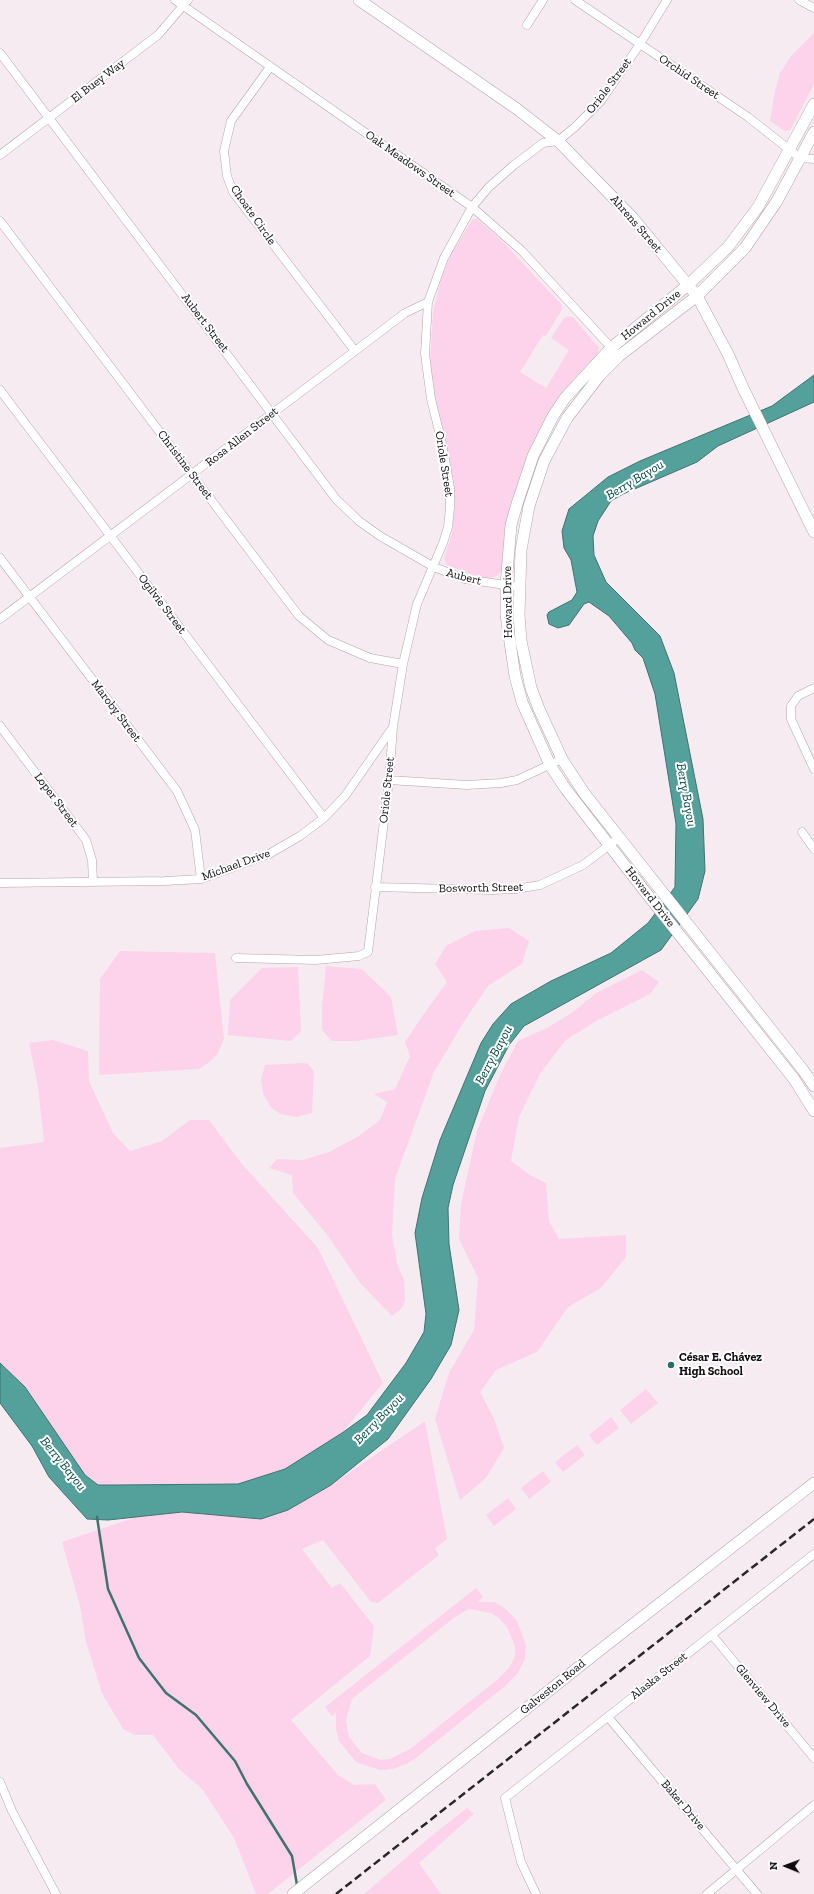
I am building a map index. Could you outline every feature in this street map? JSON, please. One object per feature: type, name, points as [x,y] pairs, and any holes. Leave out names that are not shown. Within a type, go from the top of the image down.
[{"type":"main road","name":"Ahrens Street","points":[[359,0],[517,109],[558,141],[633,218],[697,296],[728,354],[743,388],[814,532]]},
{"type":"main road","name":"Howard Drive","points":[[814,104],[765,196],[740,232],[715,261],[611,348],[570,393],[553,416],[542,436],[524,479],[512,525],[506,585],[507,622],[515,676],[522,702],[550,765],[565,788],[643,889],[794,1079],[814,1111]]},
{"type":"main road","name":"Howard Drive","points":[[814,132],[777,201],[745,248],[697,296],[619,356],[600,375],[567,418],[544,461],[536,485],[525,526],[521,550],[519,587],[522,641],[528,673],[538,709],[562,759],[584,793],[803,1070],[814,1086]]},
{"type":"main road","points":[[524,479],[536,485]]},
{"type":"main road","points":[[515,676],[528,673]]},
{"type":"main road","points":[[726,995],[737,986]]},
{"type":"main road","points":[[794,1079],[803,1070]]},
{"type":"main road","name":"Galveston Road","points":[[293,1894],[595,1654],[814,1483]]},
{"type":"street","name":"Oak Meadows Street","points":[[175,0],[187,3],[270,67],[472,206],[522,252],[619,356]]},
{"type":"street","points":[[526,25],[543,0]]},
{"type":"street","name":"Orchid Street","points":[[575,0],[748,117],[800,158]]},
{"type":"street","name":"Oriole Street","points":[[236,958],[316,960],[359,956],[368,952],[389,780],[393,727],[403,664],[416,604],[434,567],[448,527],[450,488],[442,443],[431,399],[425,354],[428,302],[444,258],[472,206],[489,187],[537,147],[543,143],[558,141],[575,127],[600,102],[640,44],[667,0]]},
{"type":"street","points":[[799,0],[814,8]]},
{"type":"street","name":"El Buey Way","points":[[0,155],[158,35],[187,3]]},
{"type":"street","name":"Aubert Street","points":[[0,53],[272,412],[336,499],[359,521],[380,536],[434,567]]},
{"type":"street","name":"Choate Circle","points":[[270,67],[231,121],[224,151],[227,176],[233,192],[354,351]]},
{"type":"street","points":[[800,158],[814,159]]},
{"type":"street","name":"Christine Street","points":[[0,221],[299,616],[328,640],[370,658],[403,664]]},
{"type":"street","name":"Rosa Allen Street","points":[[0,619],[405,313],[428,302]]},
{"type":"street","name":"Ogilvie Street","points":[[0,390],[324,818]]},
{"type":"street","name":"Maroby Street","points":[[0,558],[177,791],[195,830],[201,879]]},
{"type":"street","name":"Aubert","points":[[434,567],[464,579],[519,587]]},
{"type":"street","points":[[814,688],[798,696],[791,706],[791,719],[814,769]]},
{"type":"street","name":"Loper Street","points":[[0,726],[86,840],[92,860],[93,882]]},
{"type":"street","name":"Michael Drive","points":[[0,883],[201,879],[270,854],[300,836],[324,818],[345,796],[393,727]]},
{"type":"street","points":[[389,780],[467,785],[501,783],[517,780],[562,759]]},
{"type":"street","points":[[802,832],[814,849]]},
{"type":"street","name":"Bosworth Street","points":[[375,887],[516,889],[540,884],[583,865],[620,837]]},
{"type":"street","name":"Alaska Street","points":[[536,1894],[521,1862],[505,1798],[814,1554]]},
{"type":"street","name":"Glenview Drive","points":[[712,1635],[814,1758]]},
{"type":"street","name":"Baker Drive","points":[[608,1717],[757,1894]]},
{"type":"street","points":[[0,1782],[12,1811],[56,1894]]},
{"type":"street","points":[[707,1894],[814,1805]]},
{"type":"shaded area","points":[[814,33],[814,84],[790,130],[785,131],[770,121],[775,91],[780,73],[791,56]]},
{"type":"shaded area","points":[[473,219],[477,219],[501,240],[561,304],[562,309],[546,336],[543,335],[520,372],[546,388],[569,350],[551,338],[564,318],[569,316],[573,317],[599,348],[598,354],[573,380],[554,407],[529,455],[512,502],[501,571],[497,576],[488,578],[470,574],[452,567],[446,564],[444,559],[452,533],[455,502],[452,473],[435,398],[430,362],[433,311],[441,280],[451,254]]},
{"type":"shaded area","points":[[509,928],[529,941],[522,964],[488,986],[465,1020],[434,1072],[395,1179],[392,1235],[397,1263],[404,1280],[405,1301],[402,1308],[392,1316],[360,1283],[328,1236],[293,1193],[292,1175],[269,1168],[277,1159],[303,1160],[329,1152],[359,1136],[380,1120],[387,1102],[374,1094],[395,1089],[410,1056],[405,1042],[447,982],[435,964],[446,946],[475,931]]},
{"type":"shaded area","points":[[120,951],[215,953],[224,1039],[217,1055],[208,1063],[199,1069],[99,1075],[100,979]]},
{"type":"shaded area","points":[[326,966],[362,969],[391,997],[398,1035],[356,1041],[332,1041],[322,1030],[322,1007]]},
{"type":"shaded area","points":[[298,967],[301,1031],[291,1041],[228,1035],[230,1000],[262,968]]},
{"type":"shaded area","points":[[642,970],[659,982],[650,994],[598,1020],[566,1040],[541,1072],[519,1117],[511,1161],[530,1175],[546,1183],[549,1221],[559,1239],[626,1235],[626,1257],[601,1288],[568,1307],[537,1352],[496,1370],[480,1392],[495,1421],[504,1448],[486,1478],[460,1500],[435,1419],[449,1373],[474,1330],[478,1278],[459,1239],[461,1204],[477,1131],[500,1075],[518,1041],[547,1028],[573,1012],[596,993]]},
{"type":"shaded area","points":[[53,1040],[88,1051],[89,1081],[113,1133],[130,1151],[162,1141],[190,1120],[209,1120],[241,1163],[318,1248],[383,1383],[342,1433],[285,1469],[238,1484],[98,1485],[85,1475],[25,1387],[0,1363],[0,1148],[44,1142],[38,1087],[29,1043]]},
{"type":"shaded area","points":[[308,1064],[314,1071],[312,1113],[296,1117],[281,1114],[271,1108],[263,1093],[261,1080],[265,1065]]},
{"type":"shaded area","points":[[646,1389],[658,1403],[631,1424],[620,1410]]},
{"type":"shaded area","points":[[611,1417],[619,1428],[597,1445],[589,1435]]},
{"type":"shaded area","points":[[425,1421],[447,1539],[435,1548],[439,1555],[378,1603],[371,1602],[323,1540],[302,1549],[332,1588],[340,1583],[374,1626],[370,1656],[291,1720],[338,1775],[354,1785],[375,1784],[386,1800],[268,1894],[256,1894],[234,1838],[203,1790],[179,1769],[153,1735],[135,1735],[123,1729],[102,1693],[86,1642],[80,1606],[62,1542],[136,1517],[182,1512],[261,1519],[288,1510],[331,1485]]},
{"type":"shaded area","points":[[577,1445],[585,1455],[563,1472],[555,1462]]},
{"type":"shaded area","points":[[543,1471],[551,1482],[529,1499],[521,1488]]},
{"type":"shaded area","points":[[508,1498],[516,1509],[494,1526],[486,1515]]},
{"type":"shaded area","points":[[476,1588],[483,1597],[478,1602],[494,1602],[506,1609],[517,1621],[526,1645],[525,1659],[517,1674],[505,1686],[416,1758],[406,1764],[393,1769],[380,1770],[356,1762],[339,1741],[336,1729],[336,1712],[332,1716],[325,1707]],"holes":[[[469,1609],[491,1613],[499,1618],[507,1627],[515,1646],[515,1656],[509,1668],[498,1679],[410,1749],[390,1759],[381,1760],[362,1753],[349,1737],[347,1728],[346,1720],[352,1699],[455,1617]]]},
{"type":"shaded area","points":[[467,1808],[474,1814],[419,1863],[441,1894],[364,1894],[435,1833]]},
{"type":"water","name":"Berry Bayou","points":[[814,375],[814,402],[718,446],[697,462],[623,494],[611,501],[598,521],[593,536],[594,555],[606,582],[660,636],[674,673],[703,819],[705,871],[698,899],[661,950],[524,1026],[509,1045],[485,1091],[453,1185],[448,1208],[449,1244],[459,1310],[451,1345],[431,1379],[388,1439],[331,1485],[288,1510],[261,1519],[182,1512],[108,1520],[87,1519],[49,1477],[32,1446],[0,1403],[0,1363],[25,1387],[85,1475],[98,1485],[115,1485],[238,1484],[285,1469],[342,1433],[367,1415],[406,1363],[424,1332],[426,1314],[415,1233],[422,1198],[440,1140],[481,1043],[493,1024],[511,1004],[551,981],[611,953],[648,923],[675,887],[676,824],[655,694],[643,658],[609,616],[589,602],[584,604],[569,625],[558,628],[549,624],[547,615],[549,612],[572,600],[577,592],[571,560],[564,548],[562,531],[569,509],[608,477],[640,461],[772,406]]},
{"type":"waterway","points":[[97,1517],[108,1589],[139,1658],[166,1693],[196,1715],[235,1761],[247,1784],[292,1856],[297,1885]]},
{"type":"railway","points":[[336,1894],[814,1519]]},
{"type":"place","name":"César E. Chávez High School","points":[[671,1365]]}]
